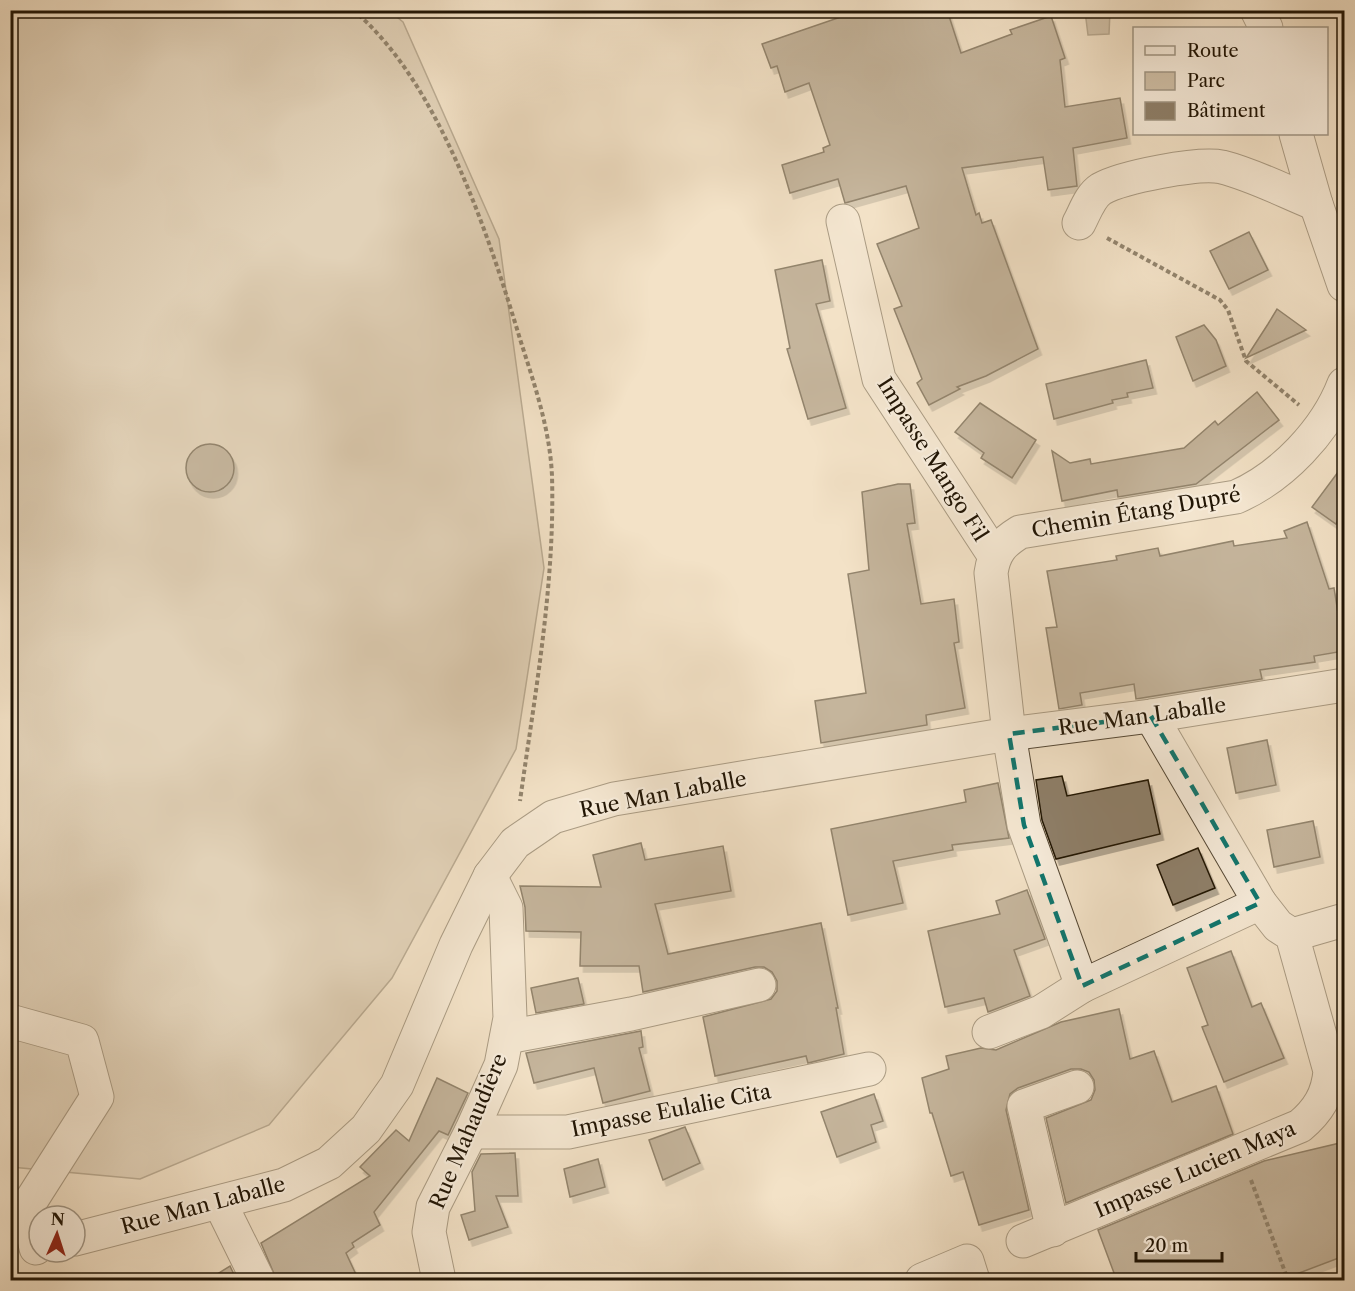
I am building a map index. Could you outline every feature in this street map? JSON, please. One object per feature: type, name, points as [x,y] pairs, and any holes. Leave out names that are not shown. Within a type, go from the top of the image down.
[{"type":"street","points":[[1257,10],[1266,27]]},
{"type":"street","points":[[1296,135],[1316,204],[1344,285]]},
{"type":"street","points":[[1079,224],[1091,199],[1101,189],[1117,183],[1203,165],[1224,168],[1316,204]]},
{"type":"street","name":"Impasse Mango Fil","points":[[843,221],[879,379],[994,555]]},
{"type":"street","name":"Chemin Étang Dupré","points":[[994,555],[1007,540],[1020,532],[1236,497],[1256,488],[1308,442],[1335,407],[1344,384]]},
{"type":"street","points":[[994,555],[991,573],[1009,734],[1024,825],[1082,986]]},
{"type":"street","name":"Rue Man Laballe","points":[[87,1236],[284,1185],[329,1162],[366,1129],[397,1085],[456,945],[490,876],[515,843],[553,817],[614,799],[1009,734],[1151,716],[1344,685]]},
{"type":"street","points":[[1151,716],[1260,903],[1278,926],[1292,935],[1344,920]]},
{"type":"street","name":"Rue Mahaudière","points":[[439,1281],[429,1232],[433,1207],[471,1132],[501,1065],[507,1037],[511,997],[506,909],[490,876]]},
{"type":"street","points":[[989,1032],[1041,1012],[1082,986],[1260,903]]},
{"type":"street","name":"Impasse Lucien Maya","points":[[1023,1241],[1300,1126],[1312,1116],[1329,1087],[1330,1071],[1292,935]]},
{"type":"street","points":[[507,1037],[631,1014],[759,985]]},
{"type":"street","points":[[10,1021],[82,1041],[97,1097],[29,1204]]},
{"type":"street","name":"Impasse Eulalie Cita","points":[[471,1132],[568,1132],[869,1070]]},
{"type":"street","points":[[1053,1230],[1024,1106],[1077,1086]]},
{"type":"street","points":[[220,1203],[258,1281]]},
{"type":"street","points":[[922,1281],[970,1271]]},
{"type":"path","points":[[353,10],[373,27],[420,93],[451,154],[495,256],[544,420],[552,473],[551,551],[515,843]]},
{"type":"path","points":[[1079,224],[1220,300],[1228,310],[1246,361],[1277,385],[1320,426]]},
{"type":"path","points":[[1241,1151],[1288,1281]]},
{"type":"highlighted area","points":[[1151,716],[1260,903],[1082,986],[1024,825],[1009,734]]},
{"type":"green space","points":[[388,10],[403,22],[499,239],[544,568],[516,749],[392,978],[269,1125],[140,1179],[11,1167],[10,11]]},
{"type":"shaded area","points":[[1085,11],[1110,11],[1109,34],[1088,35]]},
{"type":"building","points":[[861,10],[947,10],[961,53],[1012,34],[1010,30],[1051,16],[1065,58],[1060,60],[1065,107],[1120,98],[1127,138],[1073,148],[1077,186],[1048,190],[1043,157],[962,168],[976,215],[979,213],[982,223],[991,220],[1038,349],[986,376],[957,387],[960,389],[929,405],[917,383],[922,379],[894,309],[902,306],[877,244],[919,228],[906,186],[845,203],[838,179],[790,193],[782,165],[824,152],[823,148],[830,145],[809,83],[785,92],[777,66],[771,68],[762,44]]},
{"type":"building","points":[[1249,232],[1268,270],[1229,289],[1210,251]]},
{"type":"building","points":[[822,260],[830,301],[816,304],[846,408],[808,419],[787,349],[790,348],[775,270]]},
{"type":"building","points":[[1277,309],[1306,330],[1246,358],[1268,324]]},
{"type":"building","points":[[1204,325],[1216,340],[1226,366],[1193,381],[1176,337]]},
{"type":"building","points":[[1146,360],[1153,388],[1127,393],[1128,397],[1112,400],[1113,403],[1054,419],[1046,384]]},
{"type":"building","points":[[1257,392],[1279,420],[1196,484],[1118,497],[1117,490],[1062,501],[1052,451],[1070,463],[1090,459],[1091,464],[1184,448],[1215,421],[1218,425]]},
{"type":"building","points":[[980,403],[1036,440],[1012,478],[981,458],[984,453],[955,432]]},
{"type":"building","points":[[210,444],[227,451],[234,468],[227,485],[210,492],[193,485],[186,468],[193,451]]},
{"type":"building","points":[[1344,464],[1344,505],[1336,524],[1312,507]]},
{"type":"building","points":[[898,484],[910,484],[915,523],[907,524],[921,604],[954,599],[959,642],[954,643],[965,708],[926,715],[927,725],[821,743],[815,701],[866,693],[848,574],[869,570],[862,492]]},
{"type":"building","points":[[1307,522],[1329,589],[1334,588],[1344,651],[1314,656],[1315,662],[1260,670],[1262,679],[1136,699],[1134,684],[1080,693],[1082,705],[1059,709],[1046,628],[1057,627],[1047,571],[1117,560],[1116,556],[1158,548],[1160,556],[1233,541],[1234,546],[1287,538],[1284,531]]},
{"type":"building","points":[[1267,740],[1276,785],[1236,793],[1227,748]]},
{"type":"building","points":[[1062,776],[1067,796],[1148,780],[1160,834],[1056,859],[1042,820],[1036,780]]},
{"type":"building","points":[[998,783],[1009,838],[952,845],[953,850],[893,861],[903,903],[848,915],[831,829],[966,802],[964,790]]},
{"type":"building","points":[[1313,821],[1320,857],[1274,867],[1267,830]]},
{"type":"building","points":[[641,843],[645,860],[723,846],[731,891],[655,904],[668,954],[821,923],[838,1008],[836,1008],[844,1054],[808,1063],[806,1056],[715,1076],[703,1017],[771,999],[777,991],[777,981],[772,972],[764,967],[755,967],[643,992],[639,966],[580,966],[581,932],[526,931],[525,907],[520,886],[601,887],[593,855]]},
{"type":"building","points":[[1198,848],[1215,888],[1173,905],[1157,865]]},
{"type":"building","points":[[1027,890],[1045,939],[1014,950],[1030,996],[988,1012],[984,998],[945,1007],[928,931],[1000,914],[996,901]]},
{"type":"building","points":[[1231,951],[1252,1007],[1261,1003],[1284,1058],[1224,1082],[1202,1027],[1208,1025],[1187,968]]},
{"type":"building","points":[[578,978],[584,1004],[536,1013],[531,988]]},
{"type":"building","points":[[1119,1009],[1130,1059],[1154,1051],[1172,1102],[1216,1086],[1233,1134],[1066,1203],[1046,1118],[1091,1100],[1095,1090],[1094,1080],[1089,1072],[1071,1069],[1018,1088],[1010,1094],[1006,1110],[1029,1210],[979,1225],[963,1172],[951,1176],[932,1113],[930,1113],[922,1078],[949,1069],[946,1056],[981,1048],[996,1050],[1061,1022]]},
{"type":"building","points":[[641,1031],[643,1047],[639,1048],[650,1091],[603,1103],[594,1068],[534,1083],[526,1053]]},
{"type":"building","points":[[437,1078],[468,1093],[448,1135],[439,1131],[374,1212],[380,1225],[352,1243],[354,1247],[346,1253],[359,1281],[277,1281],[261,1243],[370,1176],[360,1167],[396,1130],[409,1141]]},
{"type":"building","points":[[874,1094],[883,1121],[871,1125],[876,1142],[837,1157],[821,1112]]},
{"type":"building","points":[[685,1127],[700,1163],[663,1180],[649,1140]]},
{"type":"building","points":[[1344,1142],[1344,1256],[1278,1281],[1117,1281],[1098,1230],[1264,1161]]},
{"type":"building","points":[[515,1153],[518,1196],[496,1196],[508,1227],[469,1240],[461,1215],[475,1211],[472,1172],[481,1154]]},
{"type":"building","points":[[598,1159],[605,1187],[570,1197],[564,1169]]},
{"type":"building","points":[[230,1266],[237,1281],[206,1281]]}]
